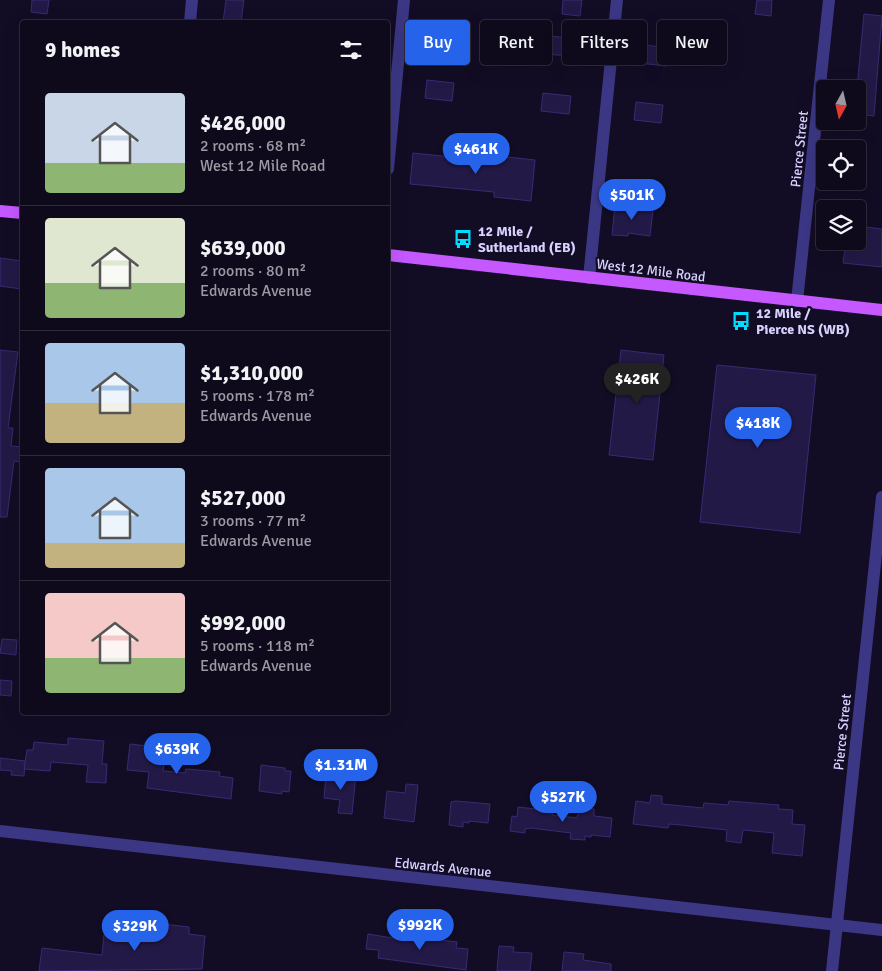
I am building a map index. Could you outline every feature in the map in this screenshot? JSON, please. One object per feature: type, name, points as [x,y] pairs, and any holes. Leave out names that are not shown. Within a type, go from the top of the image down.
[{"type":"main road","points":[[0,211],[20,214]]},
{"type":"main road","name":"West 12 Mile Road","points":[[390,255],[882,310]]},
{"type":"street","points":[[190,20],[192,0]]},
{"type":"street","points":[[390,148],[404,0]]},
{"type":"street","points":[[589,278],[617,0]]},
{"type":"street","name":"Pierce Street","points":[[797,301],[830,0]]},
{"type":"street","name":"Pierce Street","points":[[832,971],[882,497]]},
{"type":"street","name":"Edwards Avenue","points":[[0,831],[882,930]]},
{"type":"building","points":[[32,0],[49,0],[47,14],[31,12]]},
{"type":"building","points":[[226,0],[244,0],[241,20],[223,20]]},
{"type":"building","points":[[563,0],[582,0],[580,16],[562,14]]},
{"type":"building","points":[[757,0],[772,0],[771,16],[755,14]]},
{"type":"building","points":[[864,14],[882,16],[874,116],[866,115],[866,80],[858,80]]},
{"type":"building","points":[[552,36],[562,37],[562,56],[552,54]]},
{"type":"building","points":[[647,45],[657,46],[657,65],[647,64]]},
{"type":"building","points":[[427,80],[454,83],[452,101],[425,98]]},
{"type":"building","points":[[543,93],[571,96],[569,114],[541,111]]},
{"type":"building","points":[[636,102],[663,105],[661,123],[634,120]]},
{"type":"building","points":[[413,153],[498,162],[498,156],[535,160],[531,201],[494,197],[494,192],[410,184]]},
{"type":"building","points":[[615,205],[653,209],[650,236],[628,233],[628,236],[612,235]]},
{"type":"building","points":[[866,227],[882,229],[882,267],[843,263],[845,250],[866,250]]},
{"type":"building","points":[[0,258],[20,261],[20,289],[0,286]]},
{"type":"building","points":[[0,350],[18,352],[8,428],[13,428],[11,446],[20,447],[20,462],[14,461],[7,517],[0,517]]},
{"type":"building","points":[[621,350],[664,355],[653,460],[609,455]]},
{"type":"building","points":[[717,365],[816,375],[800,533],[700,522]]},
{"type":"building","points":[[2,639],[17,640],[16,655],[0,653]]},
{"type":"building","points":[[0,680],[12,681],[11,696],[0,695]]},
{"type":"building","points":[[68,738],[104,741],[102,764],[107,764],[106,783],[86,782],[88,765],[51,762],[50,771],[24,769],[27,750],[33,750],[34,742],[68,745]]},
{"type":"building","points":[[130,744],[166,748],[163,771],[185,773],[186,769],[220,772],[219,776],[233,778],[231,799],[147,788],[149,772],[127,770]]},
{"type":"building","points":[[0,758],[25,761],[24,776],[11,775],[12,771],[0,770]]},
{"type":"building","points":[[261,765],[285,768],[285,771],[291,771],[289,792],[282,791],[282,794],[259,791]]},
{"type":"building","points":[[341,774],[356,775],[352,814],[338,813],[340,800],[324,798],[326,776],[341,777]]},
{"type":"building","points":[[406,784],[418,785],[414,822],[384,818],[387,791],[405,793]]},
{"type":"building","points":[[651,795],[662,796],[662,804],[703,808],[704,803],[728,805],[729,801],[779,805],[778,809],[793,810],[792,824],[805,825],[802,856],[772,853],[774,833],[743,830],[741,843],[726,841],[727,830],[669,824],[668,828],[633,824],[636,801],[650,803]]},
{"type":"building","points":[[451,802],[490,804],[488,823],[469,821],[469,823],[463,822],[463,827],[449,825]]},
{"type":"building","points":[[518,807],[553,811],[552,815],[577,818],[580,807],[594,809],[594,816],[612,818],[610,837],[591,835],[591,837],[585,836],[585,840],[570,839],[571,833],[531,828],[525,829],[525,833],[510,831],[512,816],[517,817]]},
{"type":"building","points":[[146,922],[189,927],[189,934],[205,936],[202,969],[39,971],[42,948],[102,955],[104,934],[144,938]]},
{"type":"building","points":[[368,934],[405,940],[406,936],[457,942],[456,948],[468,949],[466,970],[378,958],[379,950],[366,949]]},
{"type":"building","points":[[499,946],[514,947],[513,952],[532,953],[530,971],[497,971]]},
{"type":"building","points":[[564,952],[584,954],[583,960],[611,964],[611,971],[562,971]]},
{"type":"place","name":"12 Mile / Sutherland (EB)","points":[[463,239]]},
{"type":"place","name":"12 Mile / Pierce NS (WB)","points":[[741,321]]}]
